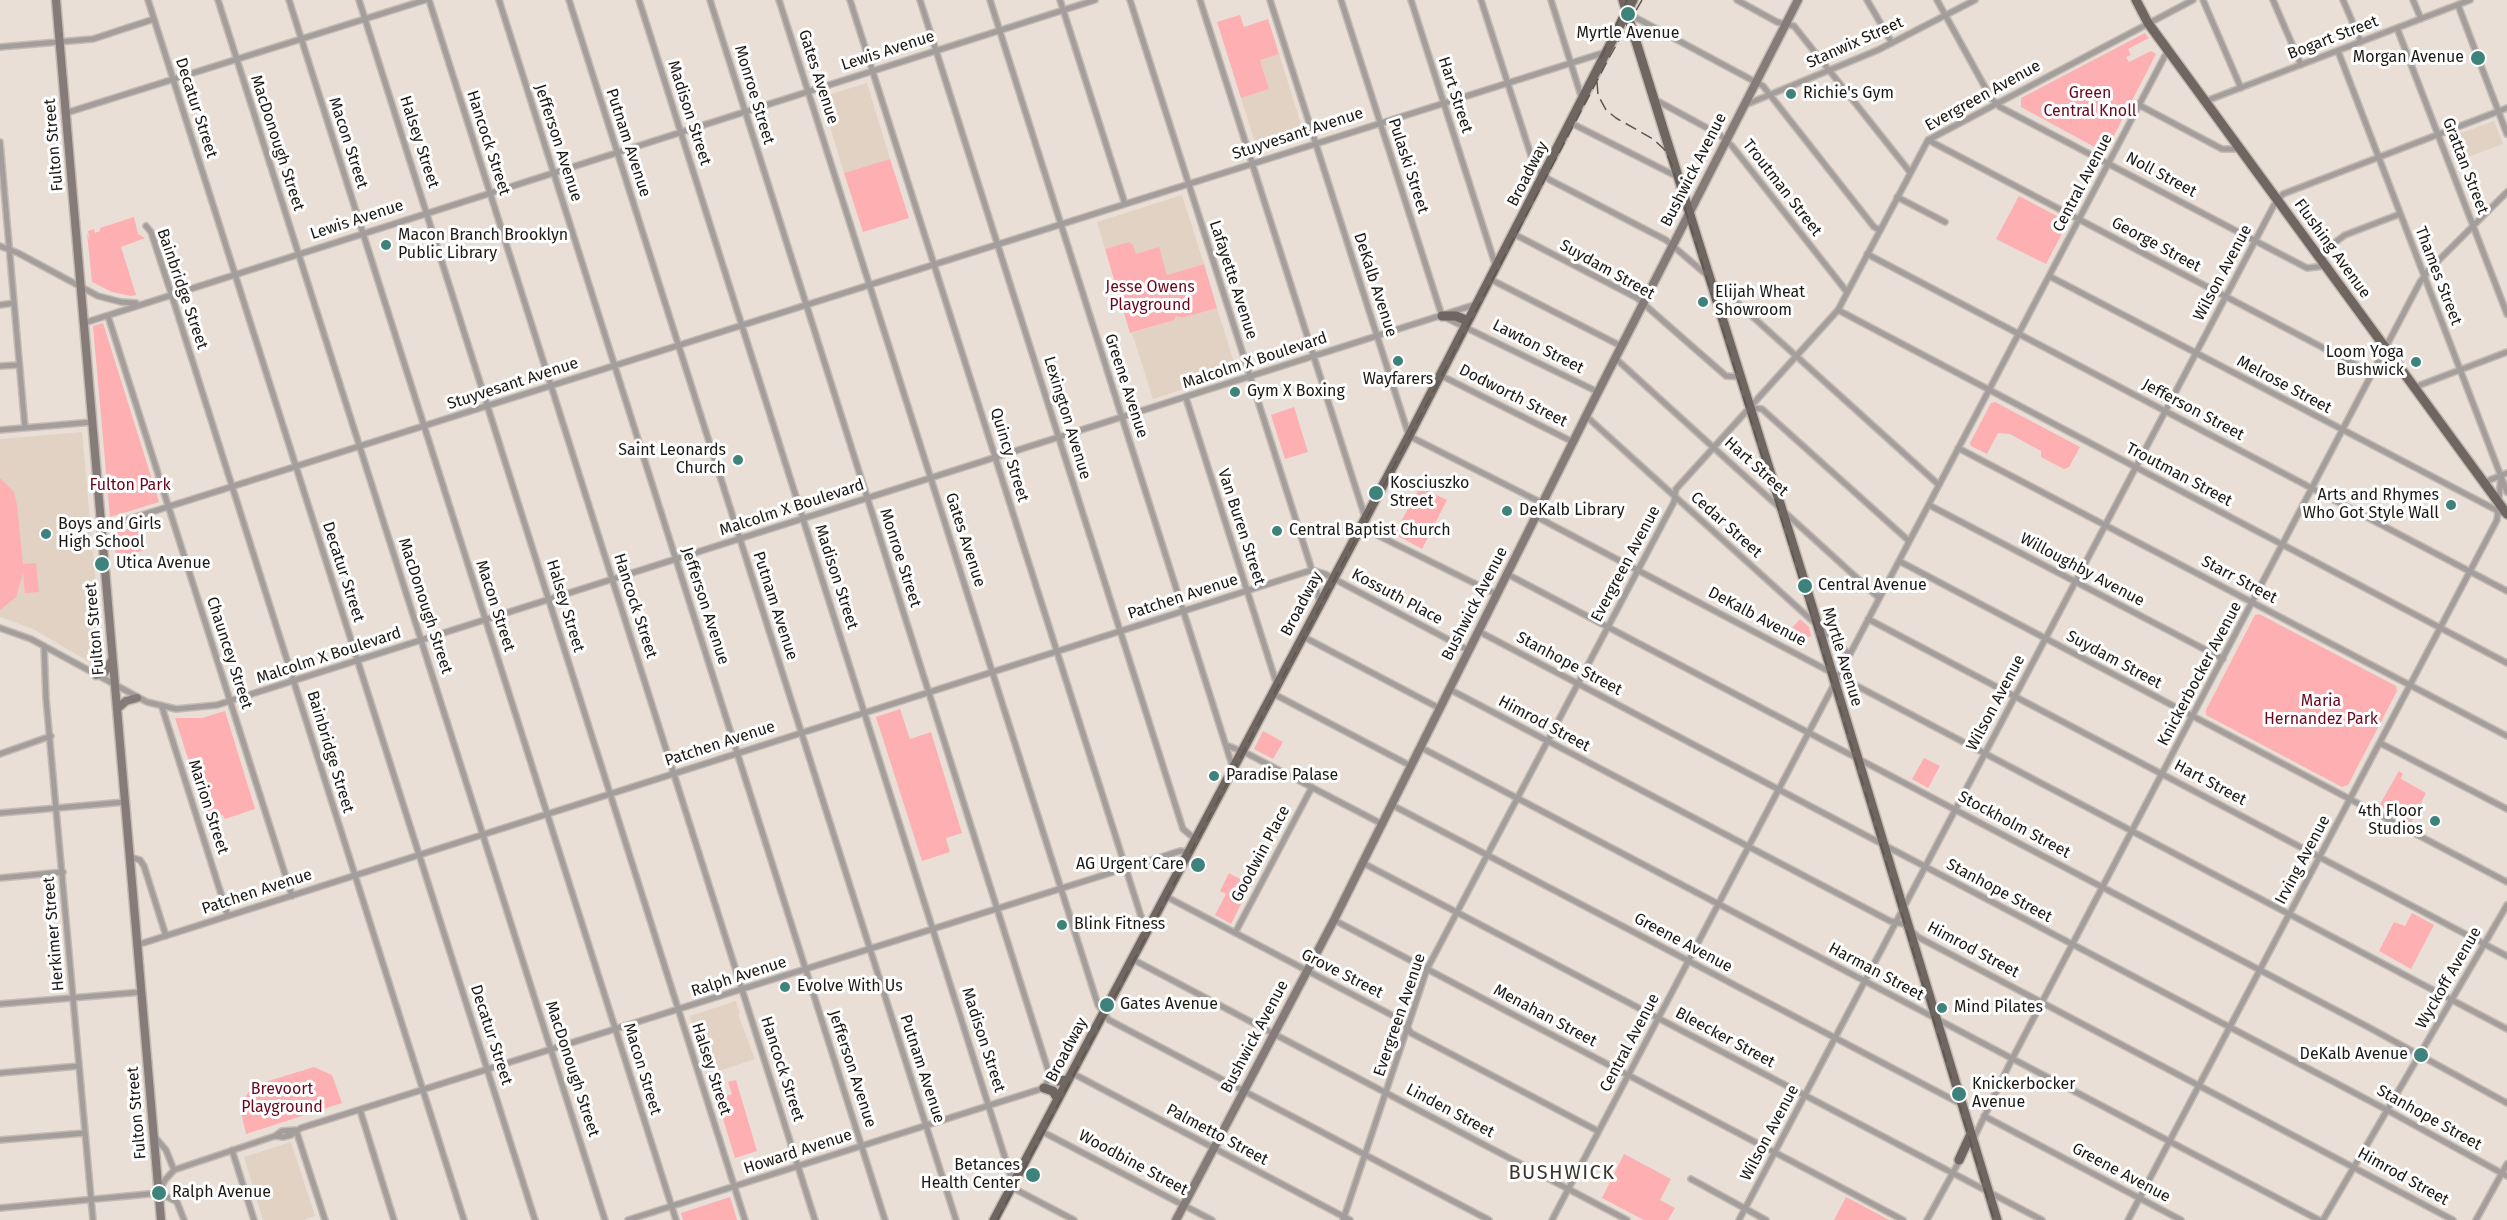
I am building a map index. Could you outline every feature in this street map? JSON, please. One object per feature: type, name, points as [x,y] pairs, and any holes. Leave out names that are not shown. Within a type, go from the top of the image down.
[{"type":"main road","name":"Fulton Street","points":[[56,0],[161,1220]]},
{"type":"main road","name":"Myrtle Avenue","points":[[1623,0],[1676,176],[1835,677],[1857,759],[1997,1220]]},
{"type":"main road","name":"Broadway","points":[[994,1220],[1409,436],[1633,0]]},
{"type":"main road","name":"Bushwick Avenue","points":[[1176,1220],[1334,920],[1572,442],[1798,0]]},
{"type":"main road","name":"Flushing Avenue","points":[[2136,0],[2148,23],[2484,482],[2503,512]]},
{"type":"main road","points":[[1442,316],[1456,316],[1467,324]]},
{"type":"main road","points":[[96,675],[105,672],[113,660]]},
{"type":"main road","points":[[117,709],[130,699],[137,698]]},
{"type":"main road","points":[[1050,1076],[1058,1081],[1070,1077]]},
{"type":"main road","points":[[1044,1088],[1053,1091],[1058,1099]]},
{"type":"main road","points":[[1959,1160],[1972,1137]]},
{"type":"street","name":"Decatur Street","points":[[148,0],[535,1220]]},
{"type":"street","name":"MacDonough Street","points":[[218,0],[605,1220]]},
{"type":"street","name":"Macon Street","points":[[289,0],[676,1220]]},
{"type":"street","name":"Halsey Street","points":[[359,0],[745,1220]]},
{"type":"street","points":[[66,113],[427,0]]},
{"type":"street","name":"Hancock Street","points":[[427,0],[490,192],[815,1220]]},
{"type":"street","name":"Jefferson Avenue","points":[[499,0],[885,1220]]},
{"type":"street","name":"Putnam Avenue","points":[[569,0],[956,1220]]},
{"type":"street","name":"Madison Street","points":[[639,0],[934,929],[1012,1185]]},
{"type":"street","name":"Monroe Street","points":[[710,0],[1050,1076]]},
{"type":"street","name":"Gates Avenue","points":[[779,0],[1098,1005],[1104,1013]]},
{"type":"street","name":"Quincy Street","points":[[850,0],[1146,932]]},
{"type":"street","name":"Lexington Avenue","points":[[920,0],[1183,829],[1195,839]]},
{"type":"street","name":"Greene Avenue","points":[[990,0],[1233,768]]},
{"type":"street","points":[[1060,0],[1125,204]]},
{"type":"street","name":"Lewis Avenue","points":[[84,322],[1095,0]]},
{"type":"street","name":"Lafayette Avenue","points":[[1130,0],[1320,603]]},
{"type":"street","points":[[1200,0],[1367,530],[1496,594]]},
{"type":"street","name":"DeKalb Avenue","points":[[1270,0],[1409,436]]},
{"type":"street","name":"Pulaski Street","points":[[1341,0],[1442,316]]},
{"type":"street","name":"Hart Street","points":[[1411,0],[1496,267]]},
{"type":"street","points":[[1481,0],[1535,168],[1544,176],[1672,245],[1708,276]]},
{"type":"street","points":[[1551,0],[1582,100]]},
{"type":"street","points":[[1737,0],[1777,22],[1794,26],[1910,172]]},
{"type":"street","points":[[1868,0],[1892,43]]},
{"type":"street","points":[[1937,0],[1995,102]]},
{"type":"street","name":"Stanwix Street","points":[[1744,105],[1892,43],[1975,0]]},
{"type":"street","name":"Evergreen Avenue","points":[[1346,1219],[1427,969],[1674,502],[1676,489],[1838,310],[1928,140],[1995,102],[2193,0]]},
{"type":"street","points":[[2203,0],[2241,88]]},
{"type":"street","points":[[2273,0],[2301,64]]},
{"type":"street","points":[[2343,0],[2361,42]]},
{"type":"street","points":[[2413,0],[2421,18]]},
{"type":"street","name":"Bogart Street","points":[[2206,101],[2470,0]]},
{"type":"street","points":[[2458,5],[2507,134]]},
{"type":"street","points":[[1627,13],[1763,86],[1874,227],[1880,230]]},
{"type":"street","points":[[0,47],[93,39],[154,20]]},
{"type":"street","name":"Grattan Street","points":[[2397,28],[2507,314]]},
{"type":"street","name":"Central Avenue","points":[[1552,1220],[1809,732],[1835,677],[1880,598],[2168,50]]},
{"type":"street","name":"Stuyvesant Avenue","points":[[101,528],[1607,51]]},
{"type":"street","name":"Thames Street","points":[[2338,51],[2460,370],[2504,475],[2503,512]]},
{"type":"street","points":[[2277,74],[2280,81]]},
{"type":"street","name":"Troutman Street","points":[[1652,98],[1726,140],[1847,292]]},
{"type":"street","name":"Noll Street","points":[[1995,102],[2307,268],[2326,266]]},
{"type":"street","points":[[2139,105],[2222,149],[2240,149]]},
{"type":"street","points":[[2278,200],[2283,194],[2316,177],[2378,157],[2507,108]]},
{"type":"street","points":[[1571,123],[1676,176]]},
{"type":"street","name":"George Street","points":[[1928,140],[2373,374]]},
{"type":"street","points":[[0,142],[25,428]]},
{"type":"street","name":"Knickerbocker Avenue","points":[[1972,1137],[2424,277],[2507,192]]},
{"type":"street","points":[[1897,197],[1945,222]]},
{"type":"street","name":"Wilson Avenue","points":[[1739,1220],[2278,200]]},
{"type":"street","points":[[2318,255],[2345,235],[2400,214]]},
{"type":"street","name":"Bainbridge Street","points":[[146,226],[151,232],[171,293],[464,1220]]},
{"type":"street","name":"Suydam Street","points":[[1514,234],[1643,303],[1726,376],[1740,377]]},
{"type":"street","name":"Lewis Avenue","points":[[0,246],[109,300],[141,303]]},
{"type":"street","name":"Jefferson Street","points":[[1867,254],[2507,591]]},
{"type":"street","name":"Melrose Street","points":[[2049,276],[2342,431],[2503,512]]},
{"type":"street","points":[[1490,279],[1621,346]]},
{"type":"street","points":[[1712,287],[1722,289],[1939,484]]},
{"type":"street","points":[[0,304],[14,303]]},
{"type":"street","name":"Malcolm X Boulevard","points":[[115,686],[137,698],[162,707],[204,708],[230,702],[1477,304]]},
{"type":"street","name":"Troutman Street","points":[[1838,310],[2507,663]]},
{"type":"street","name":"Chauncey Street","points":[[108,316],[292,896]]},
{"type":"street","name":"Lawton Street","points":[[1467,324],[1598,392]]},
{"type":"street","points":[[2415,387],[2507,352]]},
{"type":"street","name":"Hart Street","points":[[1615,358],[1880,598]]},
{"type":"street","points":[[0,366],[19,365]]},
{"type":"street","name":"Dodworth Street","points":[[1440,375],[1572,442]]},
{"type":"street","name":"Van Buren Street","points":[[1186,398],[1270,664],[1274,689]]},
{"type":"street","points":[[1750,408],[1762,409],[1909,541]]},
{"type":"street","name":"Cedar Street","points":[[1586,416],[1849,654]]},
{"type":"street","points":[[0,430],[93,422]]},
{"type":"street","points":[[1409,436],[1542,503]]},
{"type":"street","name":"Starr Street","points":[[1958,448],[2507,736]]},
{"type":"street","points":[[2484,482],[2504,475],[2507,492]]},
{"type":"street","points":[[1360,502],[1372,504]]},
{"type":"street","name":"Willoughby Avenue","points":[[1929,505],[2223,659]]},
{"type":"street","name":"Irving Avenue","points":[[2128,1220],[2503,512]]},
{"type":"street","name":"DeKalb Avenue","points":[[1535,516],[1835,677],[1985,753],[2507,1029]]},
{"type":"street","name":"Suydam Street","points":[[1899,561],[2507,882]]},
{"type":"street","name":"Kossuth Place","points":[[1311,570],[1333,578],[1468,650]]},
{"type":"street","name":"Patchen Avenue","points":[[138,945],[1311,570]]},
{"type":"street","name":"Stockholm Street","points":[[1506,574],[1809,732],[2507,1103]]},
{"type":"street","name":"Hart Street","points":[[1868,619],[2507,956]]},
{"type":"street","points":[[0,628],[17,633],[44,646],[115,686]]},
{"type":"street","name":"Stanhope Street","points":[[1478,631],[2387,1110],[2504,1175]]},
{"type":"street","points":[[1302,636],[1439,708]]},
{"type":"street","name":"Herkimer Street","points":[[44,646],[45,684],[93,1220]]},
{"type":"street","points":[[1270,664],[1284,670]]},
{"type":"street","points":[[1274,689],[1411,766]]},
{"type":"street","name":"Himrod Street","points":[[1449,689],[1890,921],[1904,924],[1918,937],[2355,1166],[2453,1220]]},
{"type":"street","name":"Marion Street","points":[[162,707],[228,916]]},
{"type":"street","points":[[0,754],[51,736]]},
{"type":"street","points":[[2380,743],[2507,809]]},
{"type":"street","points":[[1226,745],[1382,824]]},
{"type":"street","name":"Harman Street","points":[[1420,747],[2321,1220]]},
{"type":"street","name":"Goodwin Place","points":[[1235,933],[1312,787]]},
{"type":"street","points":[[0,813],[125,802]]},
{"type":"street","name":"Greene Avenue","points":[[1392,805],[1962,1104]]},
{"type":"street","name":"Ralph Avenue","points":[[174,1170],[275,1136],[289,1129],[296,1130],[489,1071],[1180,851],[1189,852]]},
{"type":"street","points":[[130,857],[140,860],[144,866],[166,936]]},
{"type":"street","name":"Bleecker Street","points":[[1363,863],[2042,1220]]},
{"type":"street","points":[[0,878],[63,872]]},
{"type":"street","name":"Grove Street","points":[[1165,896],[1403,1021],[1412,1033],[1598,1131]]},
{"type":"street","name":"Wyckoff Avenue","points":[[2321,1220],[2355,1166],[2507,905]]},
{"type":"street","points":[[1141,918],[1155,915]]},
{"type":"street","name":"Menahan Street","points":[[1334,920],[1904,1220]]},
{"type":"street","name":"Linden Street","points":[[1132,959],[1628,1220]]},
{"type":"street","points":[[0,1004],[142,992]]},
{"type":"street","points":[[1104,1013],[1109,1020],[1489,1220]]},
{"type":"street","points":[[0,1072],[79,1066]]},
{"type":"street","points":[[1044,1088],[1050,1081],[1050,1076]]},
{"type":"street","name":"Palmetto Street","points":[[1070,1077],[1214,1148],[1346,1219]]},
{"type":"street","name":"Howard Avenue","points":[[628,1220],[1044,1088]]},
{"type":"street","points":[[360,1110],[394,1220]]},
{"type":"street","name":"Greene Avenue","points":[[1984,1116],[2181,1220]]},
{"type":"street","points":[[296,1130],[325,1220]]},
{"type":"street","name":"Woodbine Street","points":[[1041,1131],[1212,1220]]},
{"type":"street","points":[[0,1140],[85,1133]]},
{"type":"street","points":[[154,1135],[166,1150],[174,1170],[165,1180],[159,1193]]},
{"type":"street","points":[[232,1150],[254,1220]]},
{"type":"street","points":[[1927,1220],[1959,1160]]},
{"type":"street","points":[[1006,1162],[1021,1169]]},
{"type":"street","points":[[2476,1220],[2504,1175],[2507,1164]]},
{"type":"street","points":[[1691,1179],[1766,1220]]},
{"type":"street","points":[[1012,1185],[1074,1220]]},
{"type":"street","points":[[0,1208],[159,1193],[177,1202],[184,1220]]},
{"type":"shaded area","points":[[1279,54],[1305,137],[1258,152],[1241,98],[1269,89],[1260,59]]},
{"type":"shaded area","points":[[867,83],[890,159],[844,173],[821,97]]},
{"type":"shaded area","points":[[2494,121],[2503,144],[2468,157],[2459,134]]},
{"type":"shaded area","points":[[1182,195],[1204,264],[1167,275],[1135,254],[1129,242],[1105,249],[1097,222]]},
{"type":"shaded area","points":[[1217,308],[1237,372],[1153,399],[1132,333],[1173,320],[1175,316],[1182,318]]},
{"type":"shaded area","name":"Boys and Girls High School","points":[[82,432],[103,662],[100,666],[96,666],[33,629],[0,617],[0,439]]},
{"type":"shaded area","points":[[736,1001],[740,1013],[738,1014],[755,1059],[710,1074],[704,1055],[710,1050],[704,1033],[700,1029],[694,1031],[690,1016]]},
{"type":"shaded area","points":[[291,1142],[315,1216],[304,1220],[263,1220],[244,1157]]},
{"type":"green space","points":[[1240,15],[1244,27],[1268,19],[1279,54],[1260,60],[1269,89],[1241,98],[1217,22]]},
{"type":"green space","name":"Green Central Knoll","points":[[2145,33],[2149,38],[2128,49],[2131,55],[2126,57],[2129,62],[2151,51],[2156,54],[2107,149],[2102,151],[2021,107],[2021,98]]},
{"type":"green space","points":[[890,159],[909,218],[863,232],[844,173]]},
{"type":"green space","points":[[2019,196],[2068,222],[2046,264],[1996,239]]},
{"type":"green space","points":[[134,217],[138,234],[145,238],[121,247],[136,295],[131,296],[112,292],[92,282],[87,233],[90,241],[88,231],[94,229],[95,233],[100,231],[100,228]]},
{"type":"green space","name":"Jesse Owens Playground","points":[[1129,242],[1133,245],[1136,254],[1159,247],[1167,275],[1204,264],[1217,308],[1182,318],[1176,316],[1174,320],[1130,333],[1105,249]]},
{"type":"green space","name":"Fulton Park","points":[[103,323],[159,502],[110,517],[93,326]]},
{"type":"green space","points":[[1995,402],[2080,447],[2069,467],[2064,469],[2041,457],[2041,451],[2010,434],[1998,433],[1987,454],[1971,446],[1970,443],[1991,403]]},
{"type":"green space","points":[[1294,407],[1308,452],[1285,459],[1271,415]]},
{"type":"green space","points":[[0,478],[14,492],[23,564],[36,563],[39,592],[25,593],[23,573],[16,597],[0,610]]},
{"type":"green space","points":[[1420,487],[1447,500],[1422,549],[1394,534]]},
{"type":"green space","points":[[139,525],[147,549],[116,559],[114,533]]},
{"type":"green space","name":"Maria Hernandez Park","points":[[2259,614],[2396,686],[2397,691],[2348,785],[2342,787],[2206,715],[2206,710],[2255,615]]},
{"type":"green space","points":[[1800,619],[1809,627],[1811,636],[1800,641],[1798,645],[1783,638]]},
{"type":"green space","points":[[900,709],[910,739],[931,732],[962,833],[946,838],[950,852],[922,861],[876,717]]},
{"type":"green space","points":[[225,711],[255,809],[225,819],[223,815],[217,817],[215,814],[207,818],[175,718],[202,718]]},
{"type":"green space","points":[[1263,731],[1283,742],[1273,759],[1254,749]]},
{"type":"green space","points":[[1924,758],[1940,766],[1928,788],[1912,779]]},
{"type":"green space","points":[[2399,771],[2403,774],[2401,778],[2403,780],[2426,793],[2411,823],[2379,806]]},
{"type":"green space","points":[[1229,873],[1251,885],[1231,924],[1215,915],[1226,894],[1220,891]]},
{"type":"green space","points":[[2412,913],[2434,925],[2411,969],[2379,951],[2394,922],[2405,926]]},
{"type":"green space","name":"Brevoort Playground","points":[[314,1067],[332,1075],[342,1103],[246,1134],[240,1107],[252,1086]]},
{"type":"green space","points":[[736,1080],[757,1151],[735,1158],[717,1099],[732,1094],[728,1082]]},
{"type":"green space","points":[[1624,1154],[1671,1179],[1660,1200],[1675,1208],[1668,1220],[1644,1220],[1602,1198]]},
{"type":"green space","points":[[730,1197],[737,1220],[683,1220],[681,1213]]},
{"type":"green space","points":[[1846,1197],[1889,1220],[1834,1220]]},
{"type":"railway","points":[[1601,58],[1627,0]]},
{"type":"railway","points":[[997,1220],[1610,56],[1642,0]]},
{"type":"railway","points":[[1597,82],[1598,95],[1606,110],[1653,139],[1664,149],[1671,163],[1834,688],[1994,1220]]},
{"type":"place","name":"Myrtle Avenue","points":[[1628,14]]},
{"type":"place","name":"Morgan Avenue","points":[[2478,58]]},
{"type":"place","name":"Richie's Gym","points":[[1791,94]]},
{"type":"place","name":"Macon Branch Brooklyn Public Library","points":[[386,245]]},
{"type":"place","name":"Elijah Wheat Showroom","points":[[1703,302]]},
{"type":"place","name":"Wayfarers","points":[[1398,361]]},
{"type":"place","name":"Loom Yoga Bushwick","points":[[2416,362]]},
{"type":"place","name":"Gym X Boxing","points":[[1235,392]]},
{"type":"place","name":"Saint Leonards Church","points":[[738,460]]},
{"type":"place","name":"Kosciuszko Street","points":[[1376,493]]},
{"type":"place","name":"Arts and Rhymes Who Got Style Wall","points":[[2451,505]]},
{"type":"place","name":"DeKalb Library","points":[[1507,511]]},
{"type":"place","name":"Central Baptist Church","points":[[1277,531]]},
{"type":"place","name":"Boys and Girls High School","points":[[46,534]]},
{"type":"place","name":"Utica Avenue","points":[[102,564]]},
{"type":"place","name":"Central Avenue","points":[[1805,586]]},
{"type":"place","name":"Paradise Palase","points":[[1214,776]]},
{"type":"place","name":"4th Floor Studios","points":[[2435,821]]},
{"type":"place","name":"AG Urgent Care","points":[[1198,865]]},
{"type":"place","name":"Blink Fitness","points":[[1062,925]]},
{"type":"place","name":"Evolve With Us","points":[[785,987]]},
{"type":"place","name":"Gates Avenue","points":[[1107,1005]]},
{"type":"place","name":"Mind Pilates","points":[[1942,1008]]},
{"type":"place","name":"DeKalb Avenue","points":[[2421,1055]]},
{"type":"place","name":"Knickerbocker Avenue","points":[[1959,1094]]},
{"type":"place","name":"Betances Health Center","points":[[1033,1175]]},
{"type":"place","name":"Ralph Avenue","points":[[159,1193]]},
{"type":"district","name":"BUSHWICK","points":[[1562,1173]]}]
